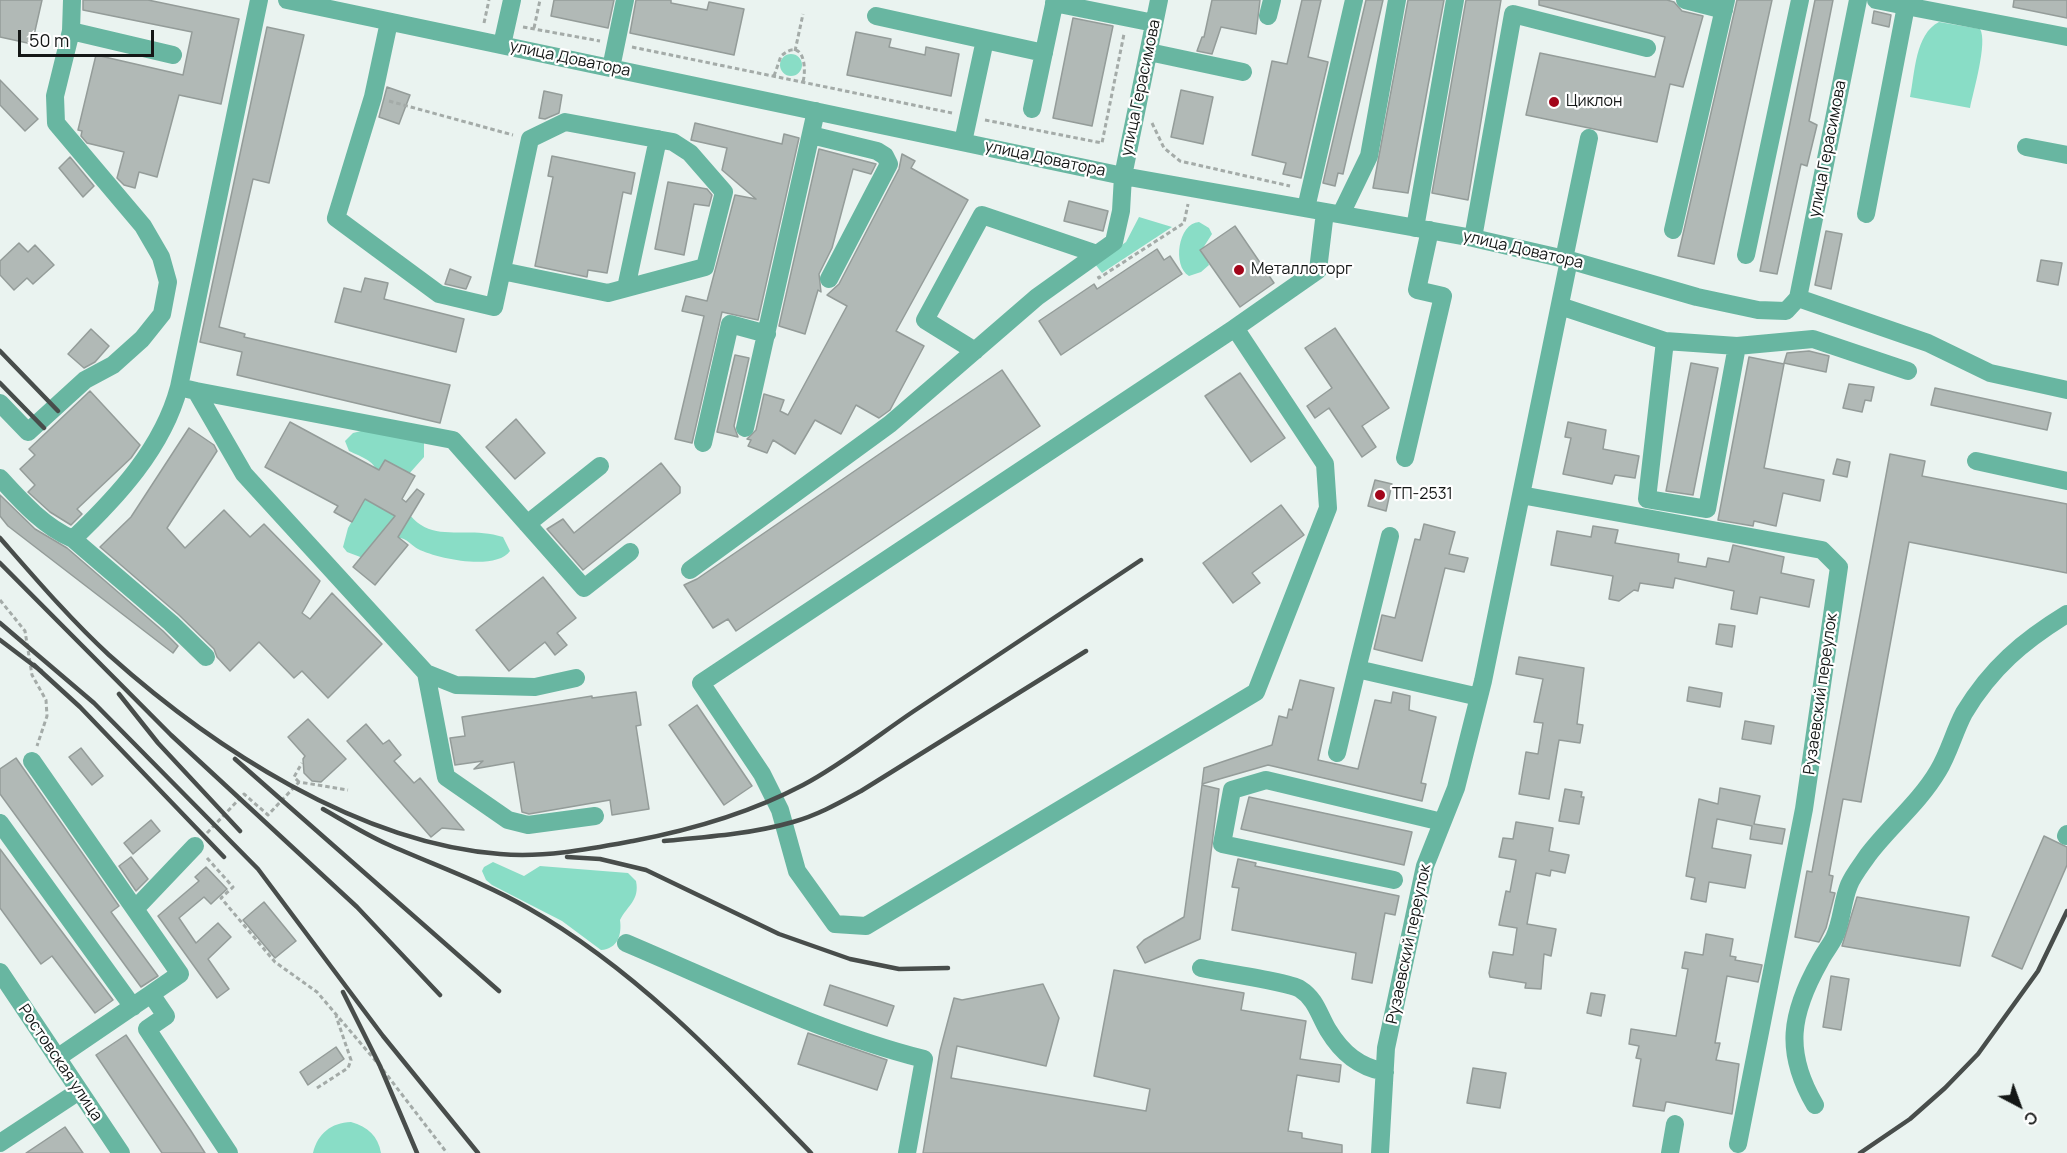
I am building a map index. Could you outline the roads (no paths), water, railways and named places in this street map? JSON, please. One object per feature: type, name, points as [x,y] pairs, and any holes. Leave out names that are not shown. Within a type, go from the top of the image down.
[{"type":"street","points":[[0,403],[28,432],[86,380],[113,365],[142,339],[162,314],[168,282],[161,257],[143,226],[56,123],[55,96],[71,31],[72,0]]},
{"type":"street","points":[[73,539],[97,517],[139,467],[187,389],[260,0]]},
{"type":"street","name":"улица Доватора","points":[[287,0],[1123,176],[1473,238],[1567,260],[1697,297],[1758,310],[1786,311],[1798,298]]},
{"type":"street","points":[[502,45],[512,0]]},
{"type":"street","points":[[611,68],[625,0]]},
{"type":"street","name":"улица Герасимова","points":[[690,570],[890,424],[1037,297],[1095,261],[1114,242],[1121,211],[1123,176],[1159,0]]},
{"type":"street","points":[[1306,208],[1354,0]]},
{"type":"street","points":[[1234,328],[1325,464],[1328,508],[1256,692],[866,926],[835,924],[797,871],[780,810],[762,774],[701,683],[1318,270],[1333,213],[1369,156],[1396,0]]},
{"type":"street","points":[[1405,458],[1443,297],[1417,290],[1422,229],[1455,0]]},
{"type":"street","points":[[1673,230],[1725,5],[1685,0]]},
{"type":"street","points":[[1746,255],[1800,0]]},
{"type":"street","name":"улица Герасимова","points":[[1798,298],[1858,0]]},
{"type":"street","points":[[1876,0],[2067,37]]},
{"type":"street","points":[[1032,109],[1054,1],[1154,23]]},
{"type":"street","points":[[1866,214],[1906,6]]},
{"type":"street","points":[[1473,238],[1512,14],[1647,48]]},
{"type":"street","points":[[876,16],[1044,53]]},
{"type":"street","points":[[389,21],[373,97],[336,218],[439,294],[494,307],[530,139],[565,122],[673,142],[690,153],[724,192],[705,267],[608,293],[502,271]]},
{"type":"street","points":[[71,31],[173,55]]},
{"type":"street","points":[[963,142],[985,40]]},
{"type":"street","points":[[1149,52],[1243,72]]},
{"type":"street","points":[[745,429],[816,111]]},
{"type":"street","points":[[811,135],[877,151],[885,156],[889,164],[829,279]]},
{"type":"street","name":"Рузаевский переулок","points":[[1380,1153],[1386,1048],[1425,866],[1456,789],[1479,697],[1560,306],[1589,138]]},
{"type":"street","points":[[626,288],[658,139]]},
{"type":"street","points":[[2026,147],[2067,155]]},
{"type":"street","points":[[975,351],[925,320],[982,215],[1095,261]]},
{"type":"street","points":[[1798,298],[1928,343],[1990,373],[2067,390]]},
{"type":"street","points":[[1560,306],[1665,341],[1737,346],[1813,339],[1908,371]]},
{"type":"street","points":[[702,442],[730,324],[767,334]]},
{"type":"street","points":[[1665,341],[1647,499],[1707,509],[1737,346]]},
{"type":"street","points":[[187,389],[453,440],[584,588],[630,552]]},
{"type":"street","points":[[187,389],[244,474],[426,674],[456,685],[535,687],[576,678]]},
{"type":"street","points":[[1976,461],[2067,481]]},
{"type":"street","points":[[527,524],[600,466]]},
{"type":"street","points":[[0,478],[25,506],[63,535],[73,539],[171,623],[206,657]]},
{"type":"street","name":"Рузаевский переулок","points":[[1521,495],[1822,550],[1839,567],[1804,809],[1738,1144]]},
{"type":"street","points":[[1336,753],[1390,536]]},
{"type":"street","points":[[1815,1105],[1802,1083],[1794,1057],[1793,1031],[1802,999],[1819,962],[1835,936],[1849,884],[1870,853],[1909,812],[1938,771],[1964,714],[1994,672],[2026,639],[2067,614]]},
{"type":"street","points":[[1358,669],[1479,697]]},
{"type":"street","points":[[426,674],[446,777],[508,820],[528,825],[595,816]]},
{"type":"street","points":[[33,761],[180,974],[57,1058]]},
{"type":"street","points":[[1394,880],[1222,844],[1232,790],[1266,780],[1442,822]]},
{"type":"street","points":[[0,823],[133,1006]]},
{"type":"street","points":[[135,909],[195,846]]},
{"type":"street","points":[[626,943],[775,1006],[895,1051],[924,1059],[908,1153]]},
{"type":"street","points":[[1201,968],[1299,988],[1317,1005],[1328,1030],[1349,1056],[1366,1068],[1385,1072]]},
{"type":"street","name":"Ростовская улица","points":[[0,972],[121,1153]]},
{"type":"street","points":[[151,994],[166,1016],[147,1029],[229,1153]]},
{"type":"street","points":[[4,1146],[79,1091]]},
{"type":"street","points":[[1670,1153],[1675,1124]]},
{"type":"railway","points":[[0,351],[58,411]]},
{"type":"railway","points":[[0,383],[44,428]]},
{"type":"railway","points":[[0,538],[67,613],[109,655],[194,724],[241,756],[341,811],[394,831],[447,846],[517,855],[567,852],[655,837],[720,819],[783,795],[831,769],[1141,560]]},
{"type":"railway","points":[[0,563],[171,735],[357,907],[440,995]]},
{"type":"railway","points":[[0,623],[94,703],[258,869],[383,1036],[478,1153]]},
{"type":"railway","points":[[0,640],[41,671]]},
{"type":"railway","points":[[664,841],[761,829],[793,822],[820,812],[861,791],[1086,651]]},
{"type":"railway","points":[[34,665],[80,707],[224,857]]},
{"type":"railway","points":[[119,694],[158,743],[240,831]]},
{"type":"railway","points":[[235,759],[499,991]]},
{"type":"railway","points":[[323,809],[379,840],[511,899],[568,933],[643,989],[678,1020],[811,1153]]},
{"type":"railway","points":[[567,857],[600,859],[646,870],[779,934],[850,959],[899,969],[948,968]]},
{"type":"railway","points":[[1860,1153],[1910,1119],[1978,1054],[2038,971],[2067,911]]},
{"type":"railway","points":[[343,992],[380,1066],[417,1153]]},
{"type":"place","name":"Циклон","points":[[1554,102]]},
{"type":"place","name":"Металлоторг","points":[[1239,270]]},
{"type":"place","name":"ТП-2531","points":[[1380,495]]}]
